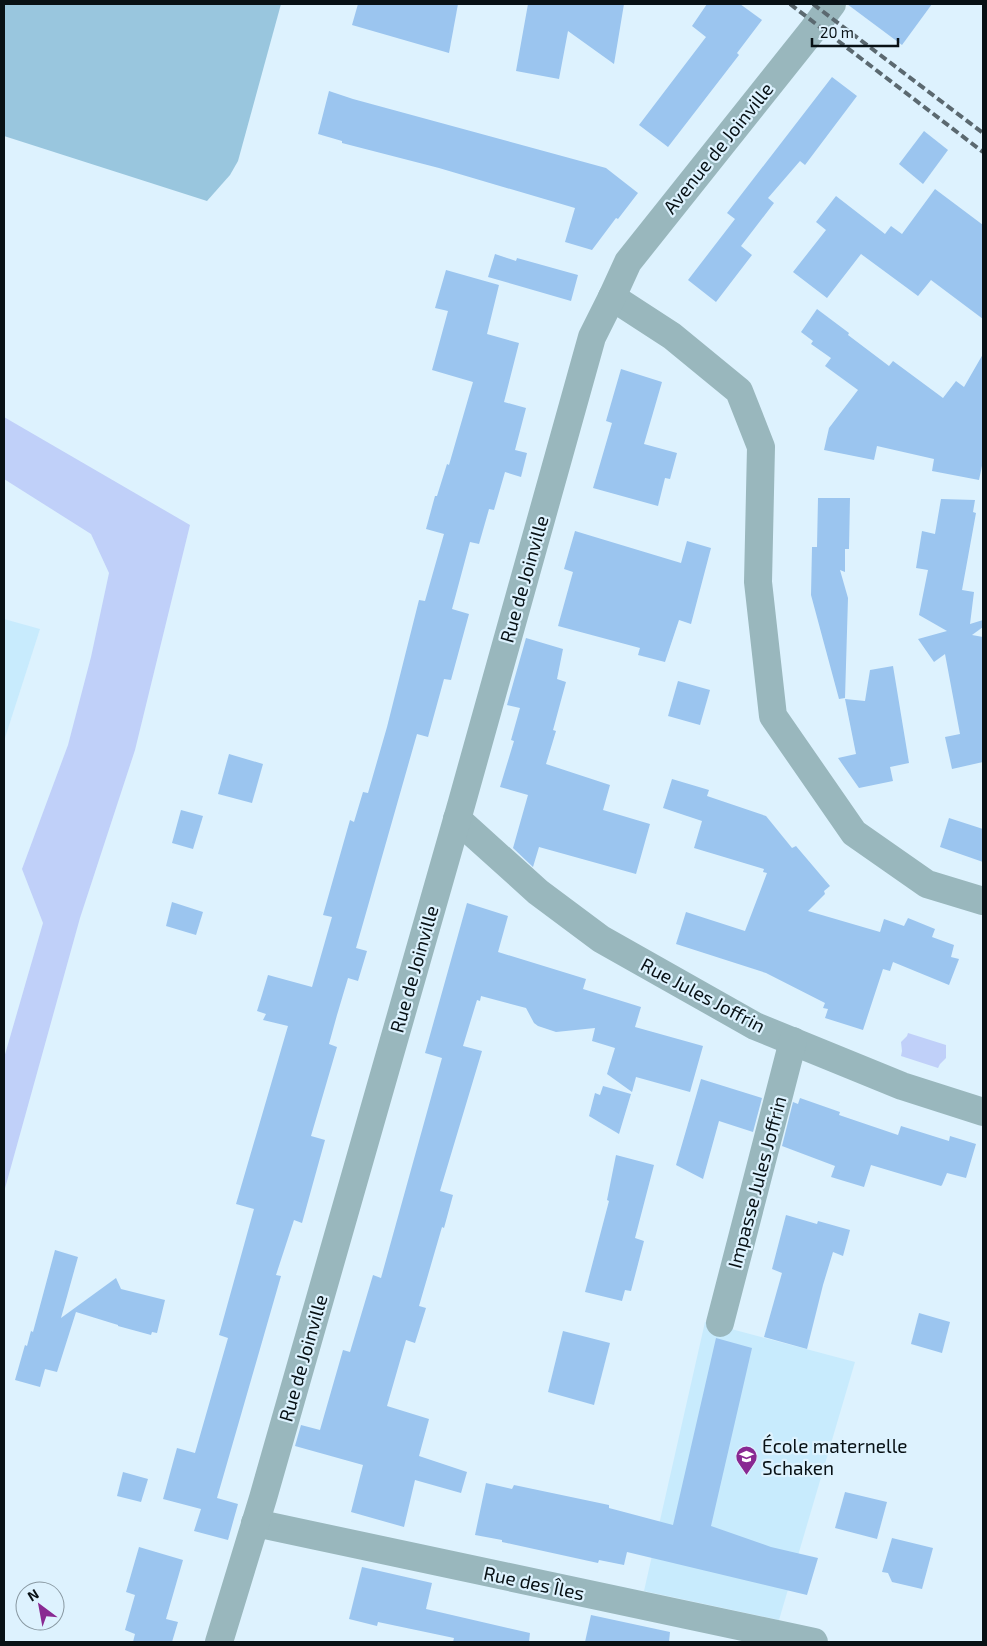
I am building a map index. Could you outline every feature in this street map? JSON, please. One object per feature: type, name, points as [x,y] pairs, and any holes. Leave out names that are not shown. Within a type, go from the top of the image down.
[{"type":"street","name":"Avenue de Joinville","points":[[612,297],[628,262],[832,4]]},
{"type":"street","name":"Rue de Joinville","points":[[219,1642],[255,1523],[457,819],[592,338],[612,297]]},
{"type":"street","points":[[612,297],[672,336],[739,391],[760,448],[758,582],[773,716],[854,833],[927,884],[983,901]]},
{"type":"street","name":"Rue Jules Joffrin","points":[[457,819],[538,892],[601,939],[755,1026],[902,1086],[983,1112]]},
{"type":"street","name":"Impasse Jules Joffrin","points":[[720,1323],[794,1041]]},
{"type":"street","name":"Rue des Îles","points":[[255,1523],[814,1642]]},
{"type":"shaded area","points":[[4,4],[281,4],[238,161],[230,175],[207,201],[4,136]]},
{"type":"shaded area","points":[[4,417],[190,525],[135,750],[80,918],[4,1192],[4,1058],[43,923],[22,869],[68,745],[91,657],[109,573],[91,534],[4,479]]},
{"type":"shaded area","points":[[4,619],[40,629],[4,741]]},
{"type":"shaded area","points":[[908,1033],[946,1045],[946,1058],[938,1068],[901,1056],[901,1042]]},
{"type":"shaded area","name":"École maternelle Schaken","points":[[705,1322],[855,1362],[779,1620],[644,1591]]},
{"type":"building","points":[[358,4],[458,4],[449,53],[352,25]]},
{"type":"building","points":[[528,4],[624,4],[614,64],[568,31],[559,79],[516,71]]},
{"type":"building","points":[[707,4],[740,4],[762,20],[737,53],[739,55],[668,147],[639,125],[706,37],[692,26]]},
{"type":"building","points":[[847,4],[932,4],[902,45]]},
{"type":"building","points":[[832,77],[857,96],[805,165],[800,161],[768,198],[774,203],[741,246],[752,255],[716,302],[688,280],[735,219],[727,213]]},
{"type":"building","points":[[329,91],[606,168],[638,193],[592,250],[565,242],[575,208],[439,168],[342,143],[342,141],[318,134]]},
{"type":"building","points":[[924,131],[948,150],[923,184],[899,164]]},
{"type":"building","points":[[935,189],[983,225],[983,319],[931,280],[918,296],[861,254],[827,298],[793,272],[826,230],[816,222],[836,196],[885,234],[891,226],[902,234]]},
{"type":"building","points":[[495,254],[516,261],[517,258],[578,275],[571,301],[488,277]]},
{"type":"building","points":[[446,270],[499,285],[487,334],[519,343],[504,402],[526,408],[515,450],[527,453],[521,477],[505,472],[494,510],[489,509],[479,544],[470,542],[452,609],[469,614],[451,680],[444,679],[428,737],[417,734],[356,948],[367,951],[358,981],[348,978],[329,1044],[337,1047],[311,1136],[325,1140],[302,1223],[294,1220],[276,1275],[281,1276],[217,1498],[238,1504],[228,1540],[194,1531],[201,1509],[163,1499],[177,1448],[195,1453],[228,1338],[219,1335],[254,1209],[236,1204],[288,1026],[263,1020],[266,1014],[257,1011],[268,975],[312,987],[332,917],[323,915],[350,820],[354,822],[363,792],[368,793],[387,727],[419,600],[425,601],[444,534],[426,529],[435,496],[437,496],[447,464],[449,465],[473,382],[432,370],[448,311],[435,308]]},
{"type":"building","points":[[817,309],[889,366],[893,361],[943,398],[956,381],[964,387],[983,354],[983,461],[979,480],[932,471],[934,459],[877,446],[874,460],[824,450],[829,428],[858,390],[825,366],[831,358],[811,344],[813,341],[801,332]]},
{"type":"building","points":[[621,369],[662,382],[644,444],[677,453],[670,479],[665,478],[658,506],[593,488],[612,423],[606,421]]},
{"type":"building","points":[[818,498],[850,498],[849,549],[845,549],[845,572],[840,570],[848,598],[845,698],[839,699],[811,595],[812,547],[817,547]]},
{"type":"building","points":[[941,499],[975,500],[973,512],[976,513],[962,590],[974,592],[970,624],[983,620],[983,627],[972,635],[983,637],[983,762],[952,769],[945,737],[960,734],[945,654],[934,662],[918,639],[947,631],[919,615],[928,570],[916,568],[922,531],[935,534]]},
{"type":"building","points":[[575,531],[681,563],[687,541],[711,548],[691,624],[679,620],[665,662],[638,655],[640,648],[558,626],[573,572],[564,569]]},
{"type":"building","points":[[526,638],[563,649],[557,679],[566,682],[553,730],[556,731],[546,764],[610,785],[603,810],[650,824],[636,874],[539,847],[533,867],[513,848],[528,795],[500,787],[514,741],[511,740],[520,708],[507,705]]},
{"type":"building","points":[[893,666],[909,763],[890,767],[893,781],[859,788],[838,758],[856,754],[845,699],[865,701],[870,670]]},
{"type":"building","points":[[678,681],[710,690],[700,725],[668,716]]},
{"type":"building","points":[[229,754],[263,764],[252,803],[218,794]]},
{"type":"building","points":[[672,779],[709,790],[707,796],[766,816],[792,848],[796,846],[830,886],[824,891],[825,894],[808,911],[880,932],[884,919],[904,926],[908,918],[935,929],[932,937],[954,945],[951,957],[959,959],[949,985],[893,962],[890,971],[883,969],[863,1030],[825,1018],[828,1009],[823,1008],[825,1003],[766,973],[676,944],[686,912],[745,931],[767,873],[763,872],[764,869],[694,848],[702,821],[663,808]]},
{"type":"building","points":[[181,810],[203,816],[193,849],[172,843]]},
{"type":"building","points":[[949,818],[983,829],[983,862],[940,847]]},
{"type":"building","points":[[172,902],[203,912],[196,935],[166,926]]},
{"type":"building","points":[[467,903],[508,916],[498,952],[586,979],[583,989],[641,1007],[635,1027],[703,1046],[690,1092],[636,1077],[632,1092],[607,1074],[615,1048],[592,1041],[595,1028],[556,1032],[534,1023],[526,1008],[481,996],[480,1001],[477,1000],[463,1046],[482,1051],[440,1191],[453,1195],[419,1306],[426,1308],[415,1343],[406,1340],[387,1406],[429,1419],[419,1456],[467,1472],[461,1493],[415,1480],[404,1527],[351,1512],[363,1465],[295,1446],[301,1425],[320,1430],[343,1350],[350,1352],[373,1275],[381,1278],[442,1058],[425,1053]]},
{"type":"building","points":[[701,1079],[762,1098],[753,1132],[719,1121],[703,1179],[676,1165]]},
{"type":"building","points":[[603,1086],[631,1094],[619,1134],[589,1116],[595,1093],[600,1095]]},
{"type":"building","points":[[800,1098],[840,1112],[839,1115],[898,1135],[901,1126],[949,1141],[950,1136],[976,1144],[966,1178],[947,1173],[941,1186],[871,1165],[864,1187],[831,1177],[835,1166],[782,1146],[793,1102],[798,1104]]},
{"type":"building","points":[[616,1155],[654,1165],[635,1238],[644,1241],[631,1291],[625,1290],[622,1301],[585,1292],[609,1201],[607,1200]]},
{"type":"building","points":[[786,1215],[817,1224],[818,1221],[850,1230],[843,1256],[833,1252],[807,1349],[764,1337],[782,1273],[772,1269]]},
{"type":"building","points":[[55,1250],[78,1257],[61,1318],[116,1278],[121,1289],[165,1300],[157,1333],[152,1332],[151,1335],[76,1312],[57,1372],[45,1369],[40,1387],[15,1380],[25,1345],[27,1346],[31,1331],[33,1332]]},
{"type":"building","points":[[919,1313],[950,1322],[942,1353],[911,1344]]},
{"type":"building","points":[[563,1331],[610,1343],[594,1405],[548,1392]]},
{"type":"building","points":[[716,1338],[752,1348],[711,1526],[771,1547],[818,1558],[807,1595],[627,1552],[624,1565],[599,1560],[598,1563],[475,1535],[486,1483],[512,1489],[514,1485],[609,1505],[609,1508],[673,1525]]},
{"type":"building","points":[[123,1472],[148,1479],[141,1502],[117,1496]]},
{"type":"building","points":[[845,1492],[887,1502],[877,1539],[835,1528]]},
{"type":"building","points":[[892,1538],[933,1548],[922,1589],[892,1582],[888,1573],[882,1572]]},
{"type":"building","points":[[139,1547],[183,1560],[166,1619],[178,1622],[172,1642],[133,1642],[135,1634],[125,1630],[135,1595],[126,1592]]},
{"type":"building","points":[[362,1567],[432,1583],[426,1609],[530,1633],[529,1642],[453,1642],[454,1638],[378,1622],[377,1626],[349,1619]]},
{"type":"building","points":[[591,1615],[670,1632],[669,1642],[585,1642]]},
{"type":"railway","points":[[790,4],[983,152]]},
{"type":"railway","points":[[813,4],[983,133]]},
{"type":"place","name":"École maternelle Schaken","points":[[746,1476]]}]
